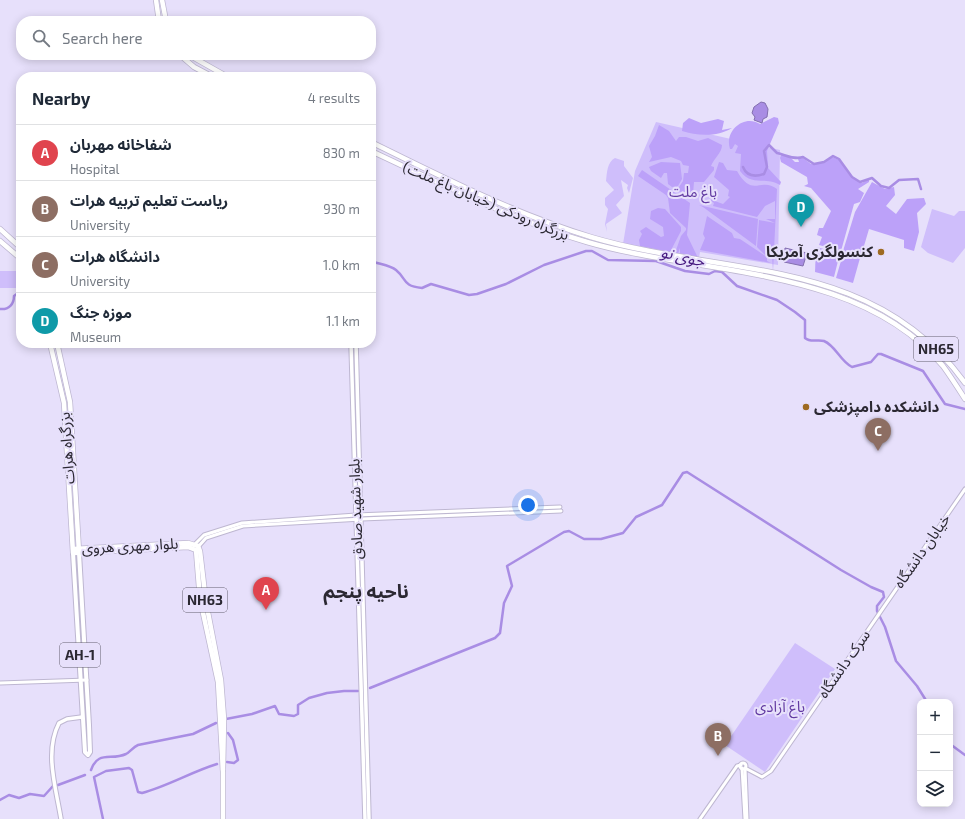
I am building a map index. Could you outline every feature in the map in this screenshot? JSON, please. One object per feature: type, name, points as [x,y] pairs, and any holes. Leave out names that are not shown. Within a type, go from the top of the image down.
[{"type":"highway","points":[[156,0],[159,16]]},
{"type":"highway","points":[[162,0],[165,16]]},
{"type":"highway","points":[[186,60],[194,67],[204,72]]},
{"type":"highway","points":[[198,60],[219,72]]},
{"type":"highway","name":"بزرگراه رودکی (خیابان باغ ملت)","points":[[376,144],[517,210],[590,236],[618,244],[808,279],[856,296],[902,320],[933,346],[949,362],[965,383]]},
{"type":"highway","name":"بزرگراه رودکی (خیابان باغ ملت)","points":[[376,153],[462,194],[523,219],[587,242],[624,252],[795,283],[830,293],[896,326],[934,358],[952,379]]},
{"type":"highway","points":[[0,228],[16,243]]},
{"type":"highway","points":[[0,241],[16,255]]},
{"type":"highway","name":"بزرگراه هرات","points":[[51,348],[64,403],[79,551]]},
{"type":"highway","name":"بزرگراه هرات","points":[[57,348],[68,390],[73,551]]},
{"type":"highway","points":[[952,379],[957,383],[965,395]]},
{"type":"highway","name":"NH65","points":[[952,379],[965,399]]},
{"type":"highway","name":"بلوار مهری هروی","points":[[73,551],[195,547],[200,599],[218,682],[223,772],[223,819]]},
{"type":"main road","name":"بلوار شهید صادق","points":[[350,348],[365,819]]},
{"type":"main road","name":"بلوار شهید صادق","points":[[356,348],[362,517],[369,819]]},
{"type":"main road","name":"AH-1","points":[[73,551],[82,717],[85,752],[88,755],[90,752],[87,680],[79,551]]},
{"type":"main road","points":[[61,819],[52,760],[54,736],[58,723],[67,719],[82,717]]},
{"type":"street","name":"خیابان دانشگاه","points":[[878,614],[965,489]]},
{"type":"street","points":[[195,547],[206,538],[243,526],[356,517],[560,509]]},
{"type":"street","name":"سرک دانشگاه","points":[[767,774],[878,614]]},
{"type":"street","points":[[0,683],[87,680]]},
{"type":"street","points":[[700,819],[736,766],[744,767],[762,775],[767,774]]},
{"type":"street","points":[[744,767],[762,777],[767,774]]},
{"type":"street","points":[[744,767],[746,819]]},
{"type":"street","points":[[744,767],[746,819]]},
{"type":"street","points":[[745,776],[748,772],[753,771]]},
{"type":"green space","points":[[774,117],[778,118],[779,123],[767,151],[768,168],[781,182],[780,185],[769,181],[749,179],[745,176],[740,171],[741,154],[735,153],[738,146],[735,144],[732,149],[730,149],[729,142],[733,131],[742,123],[754,121],[760,124]]},
{"type":"green space","points":[[689,118],[701,123],[718,119],[724,121],[722,130],[732,128],[720,133],[707,135],[682,131],[683,123]]},
{"type":"green space","name":"باغ ملت","points":[[656,122],[780,150],[778,265],[700,252],[699,258],[623,244],[635,171]]},
{"type":"green space","points":[[659,125],[669,131],[676,141],[679,137],[686,137],[698,141],[708,138],[722,145],[721,151],[711,166],[714,167],[714,170],[704,182],[694,182],[693,194],[685,195],[677,190],[683,181],[684,173],[688,173],[689,166],[683,165],[681,161],[671,157],[649,162],[652,157],[649,146]]},
{"type":"green space","points":[[781,154],[789,156],[795,162],[799,162],[798,159],[803,158],[811,164],[824,162],[833,157],[839,160],[852,177],[862,183],[869,179],[869,182],[858,189],[864,193],[860,202],[854,204],[841,251],[819,245],[822,237],[817,235],[819,228],[823,228],[831,211],[811,188],[804,186],[808,184],[807,177],[781,162]]},
{"type":"green space","points":[[615,158],[624,161],[624,166],[633,178],[629,193],[627,188],[628,185],[621,180],[624,196],[616,205],[622,213],[606,224],[607,232],[605,224],[608,209],[605,205],[605,198],[614,190],[606,181],[607,171],[610,162]]},
{"type":"green space","points":[[661,162],[680,163],[682,179],[678,186],[672,187],[668,184],[667,173],[664,173],[661,178],[651,171],[649,167]]},
{"type":"green space","points":[[719,162],[723,163],[727,170],[737,171],[748,184],[752,186],[766,185],[777,189],[773,271],[772,254],[766,256],[757,247],[759,220],[775,223],[766,219],[775,219],[775,201],[765,206],[757,217],[713,206],[714,203],[710,200],[723,204],[730,197],[728,196],[729,190],[714,177]]},
{"type":"green space","points":[[642,170],[690,203],[687,235],[698,258],[680,254],[680,248],[678,254],[675,253],[681,236],[686,228],[670,213],[668,198],[666,195],[638,176]]},
{"type":"green space","points":[[872,182],[885,189],[894,187],[895,195],[886,206],[896,214],[907,199],[924,198],[926,204],[917,213],[919,232],[914,251],[904,248],[904,240],[869,229],[861,256],[843,251],[855,212]]},
{"type":"green space","points":[[699,205],[758,219],[756,246],[703,207]]},
{"type":"green space","points":[[658,208],[665,209],[681,227],[681,231],[670,252],[640,246],[639,240],[642,234],[640,231],[646,227],[661,237],[664,236],[663,227],[650,219],[651,211]]},
{"type":"green space","points":[[932,209],[954,216],[959,211],[965,211],[965,248],[953,263],[928,253],[921,247]]},
{"type":"green space","points":[[707,216],[732,233],[734,238],[740,239],[767,257],[767,261],[771,263],[700,250],[705,238],[703,234]]},
{"type":"green space","points":[[816,247],[840,253],[834,277],[815,272]]},
{"type":"green space","points":[[843,254],[860,258],[853,283],[836,278]]},
{"type":"green space","points":[[0,271],[16,271],[16,288],[0,288]]},
{"type":"green space","name":"باغ آزادی","points":[[795,643],[835,669],[765,772],[725,745]]},
{"type":"shaded area","points":[[761,102],[765,103],[768,109],[767,117],[763,119],[762,123],[754,120],[755,117],[752,113],[754,107]]},
{"type":"shaded area","points":[[785,248],[807,253],[803,266],[784,262]]},
{"type":"waterway","points":[[743,167],[749,174],[757,176],[764,174],[767,167],[764,151],[769,145],[777,153],[793,158],[803,157],[814,164],[824,162],[833,156],[839,159],[852,177],[860,182],[872,178],[881,186],[889,188],[899,180],[918,179],[921,189]]},
{"type":"waterway","name":"جوی نو","points":[[376,263],[396,270],[411,286],[422,288],[431,284],[469,295],[477,294],[506,284],[544,265],[586,251],[592,251],[608,260],[656,261],[685,271],[709,274],[715,271],[722,272],[737,286],[777,300],[795,312],[805,320],[805,338],[828,343],[844,361],[852,367],[871,362],[878,354],[881,354],[923,371],[945,404],[965,409]]},
{"type":"waterway","points":[[0,309],[6,309],[10,306],[16,295]]},
{"type":"waterway","points":[[370,688],[495,638],[500,633],[504,603],[512,586],[507,566],[564,532],[569,531],[584,539],[601,539],[623,533],[636,517],[662,505],[683,473],[687,472],[841,570],[883,592],[884,597],[877,606],[877,611],[885,627],[896,661],[917,686],[925,699]]},
{"type":"waterway","points":[[226,719],[252,714],[275,706],[279,714],[294,716],[298,714],[298,705],[309,698],[327,693],[358,691]]},
{"type":"waterway","points":[[91,770],[97,760],[101,758],[115,757],[126,754],[138,745],[193,734],[216,723]]},
{"type":"waterway","points":[[227,762],[234,763],[238,760],[233,740],[228,733]]},
{"type":"waterway","points":[[953,746],[965,755]]},
{"type":"waterway","points":[[103,819],[94,777],[106,771],[129,768],[132,770],[138,792],[142,793],[161,787],[217,764]]},
{"type":"waterway","points":[[58,785],[85,775]]},
{"type":"waterway","points":[[0,800],[9,795],[19,798],[30,794],[44,796],[53,786]]},
{"type":"place","name":"موزه جنگ","points":[[801,227]]},
{"type":"place","name":"کنسولگری آمریکا","points":[[881,252]]},
{"type":"place","name":"دانشکده دامپزشکی","points":[[806,407]]},
{"type":"place","name":"دانشگاه هرات","points":[[878,451]]},
{"type":"place","name":"شفاخانه مهربان","points":[[266,610]]},
{"type":"place","name":"ریاست تعلیم تربیه هرات","points":[[718,756]]},
{"type":"district","name":"ناحیه پنجم","points":[[366,591]]}]
